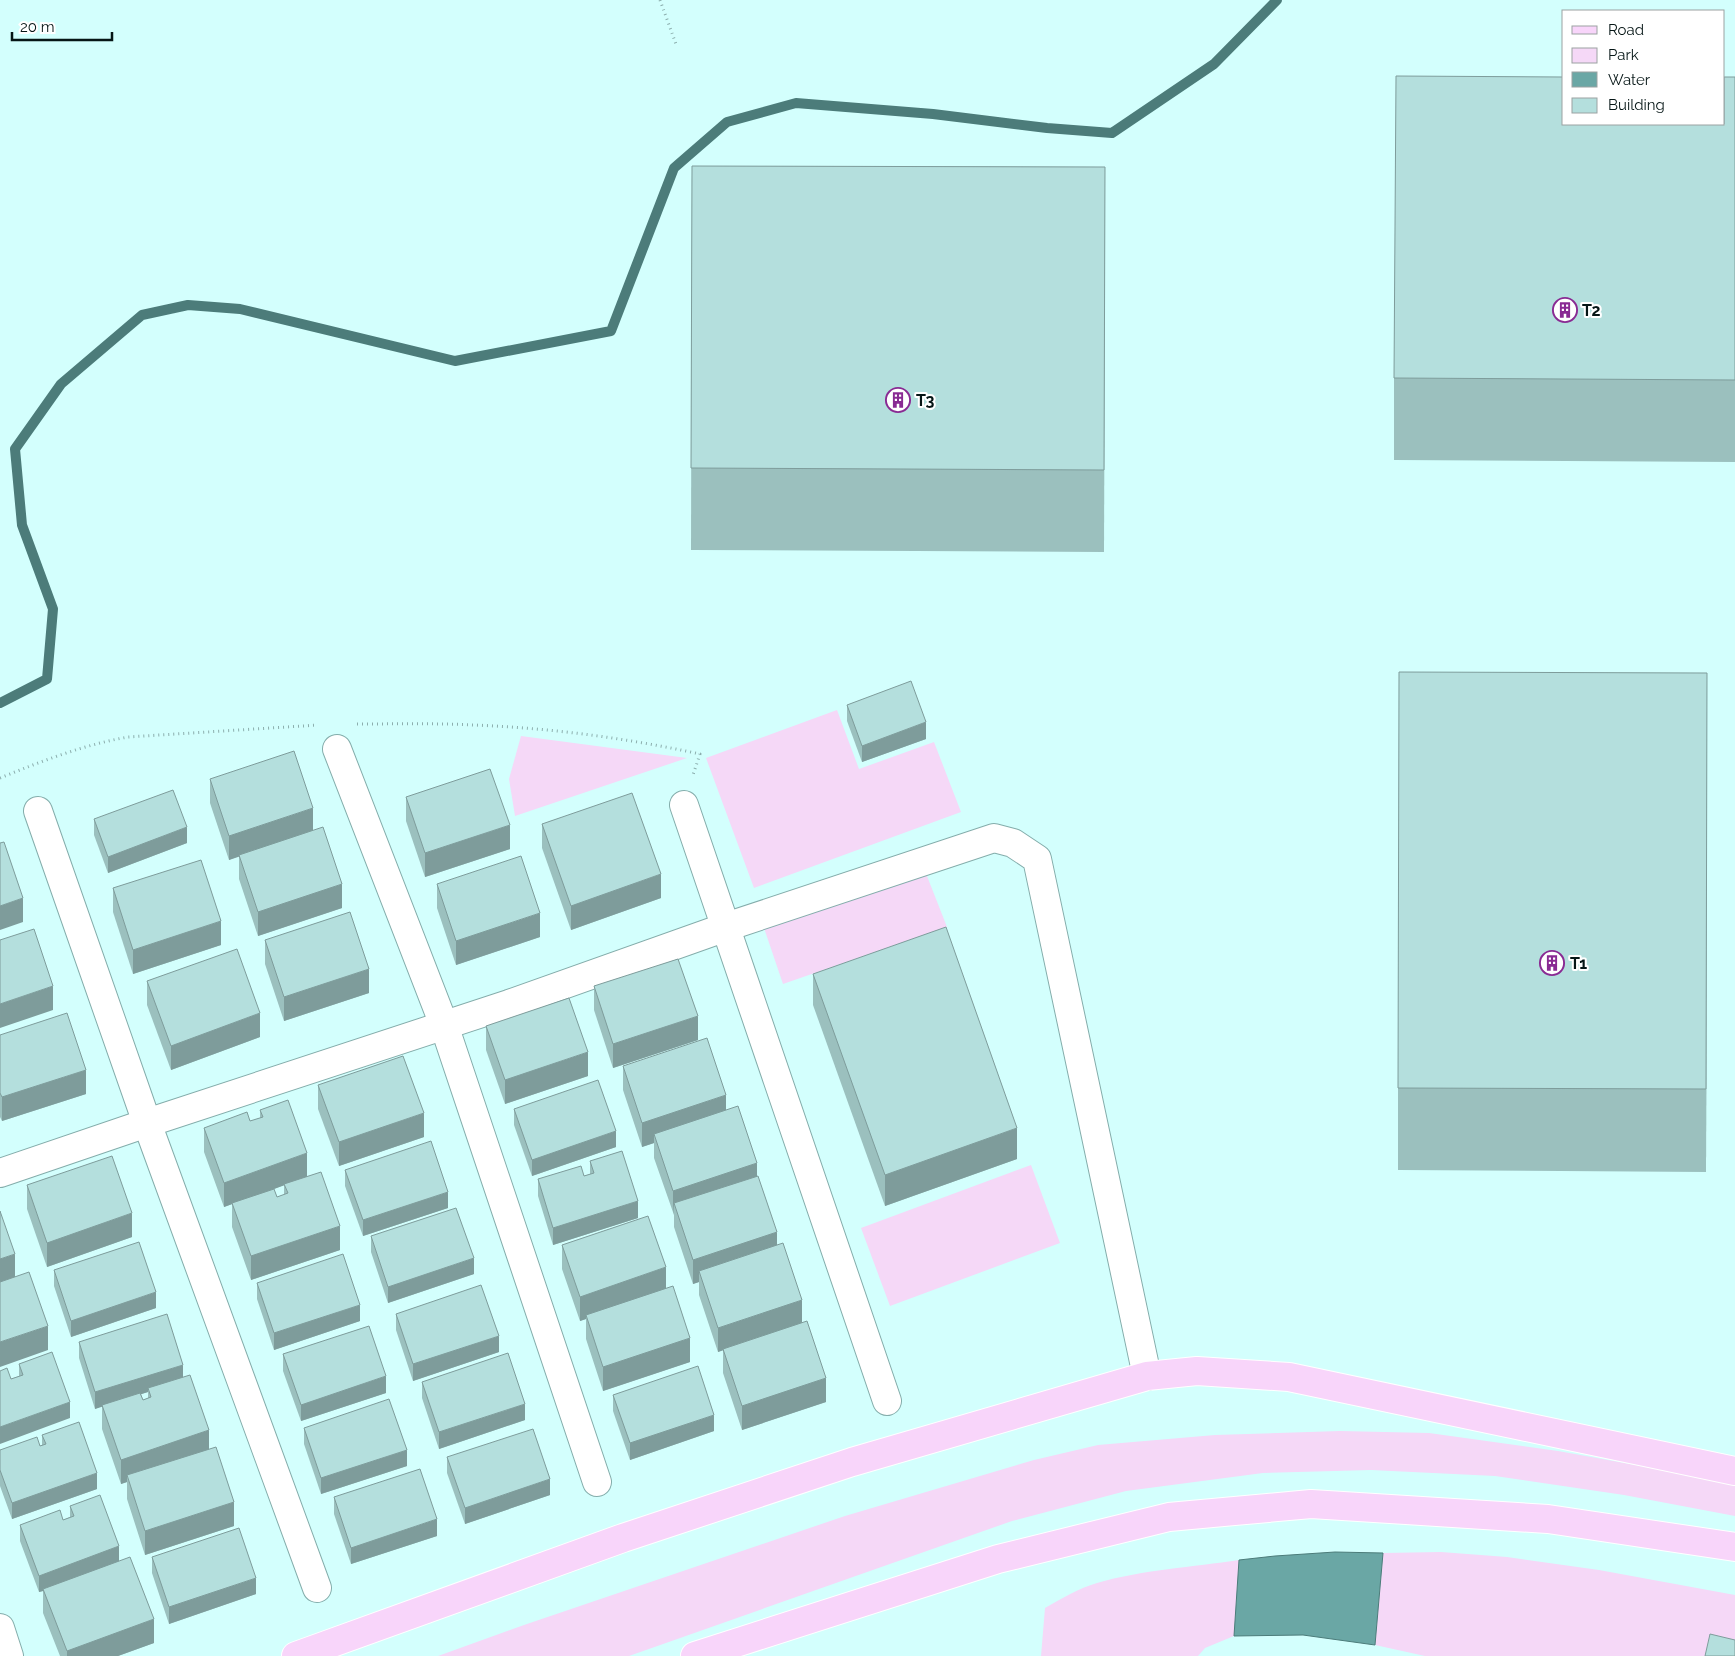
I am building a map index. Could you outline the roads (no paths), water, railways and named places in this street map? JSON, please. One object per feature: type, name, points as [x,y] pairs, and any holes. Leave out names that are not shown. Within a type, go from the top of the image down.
[{"type":"main road","points":[[296,1656],[623,1538],[852,1462],[1147,1376],[1197,1371],[1289,1377],[1735,1471]]},
{"type":"main road","points":[[694,1656],[732,1650],[1008,1556],[1169,1518],[1311,1504],[1548,1519],[1735,1547]]},
{"type":"street","points":[[338,749],[444,1025],[597,1482]]},
{"type":"street","points":[[684,805],[887,1401]]},
{"type":"street","points":[[38,811],[147,1123],[317,1588]]},
{"type":"street","points":[[0,1174],[147,1123],[444,1025],[726,927],[994,838],[1013,843],[1037,859],[1147,1376]]},
{"type":"street","points":[[0,1628],[9,1656]]},
{"type":"water","points":[[1335,1552],[1383,1553],[1375,1645],[1303,1635],[1234,1636],[1239,1560]]},
{"type":"waterway","points":[[0,703],[47,679],[53,609],[22,525],[15,449],[61,384],[142,315],[188,305],[240,309],[455,361],[611,331],[674,168],[727,122],[796,103],[933,114],[1047,128],[1112,133],[1214,64],[1277,0]]},
{"type":"place","name":"T2","points":[[1565,310]]},
{"type":"place","name":"T3","points":[[898,400]]},
{"type":"place","name":"T1","points":[[1552,963]]}]
